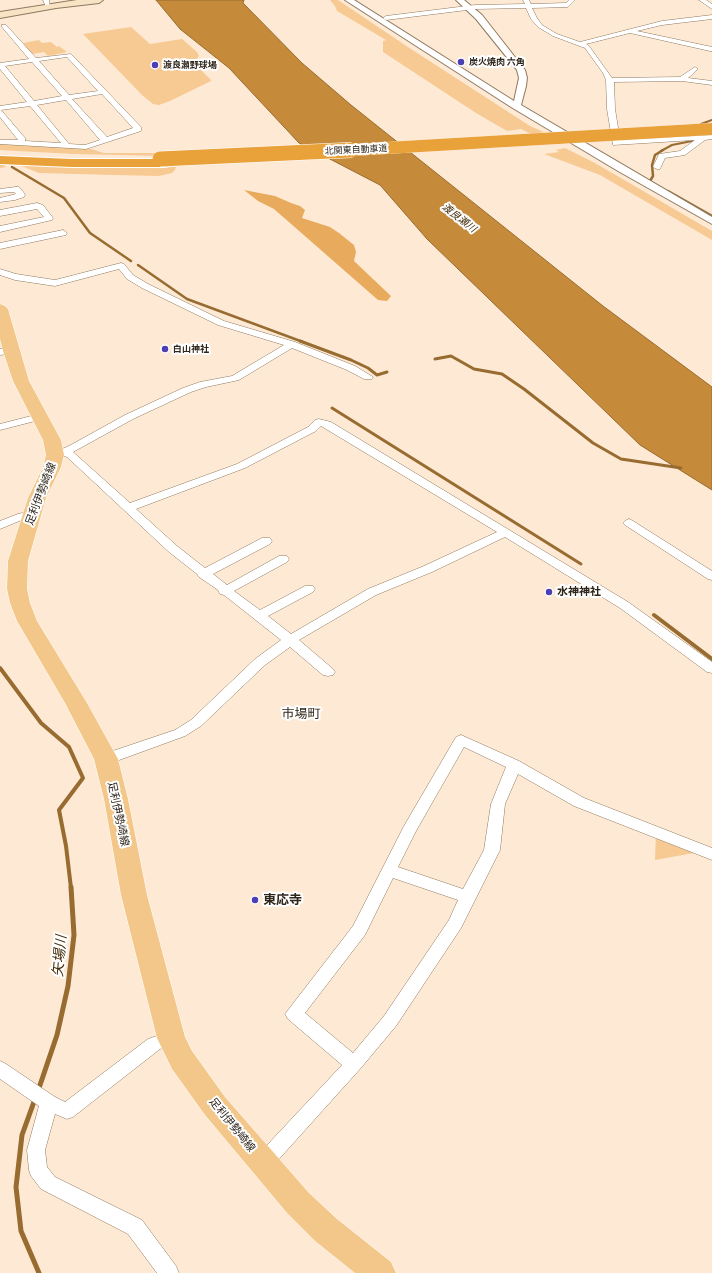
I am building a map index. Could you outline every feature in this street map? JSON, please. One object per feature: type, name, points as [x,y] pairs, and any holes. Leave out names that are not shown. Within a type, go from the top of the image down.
[{"type":"highway","name":"北関東自動車道","points":[[0,154],[162,161],[712,129]]},
{"type":"highway","name":"北関東自動車道","points":[[0,160],[79,163],[286,159],[707,137]]},
{"type":"main road","points":[[0,15],[50,3],[99,0]]},
{"type":"main road","name":"足利伊勢崎線","points":[[0,309],[5,351],[60,454],[37,498],[18,561],[17,588],[23,613],[106,759],[116,799],[134,895],[171,1038],[182,1060],[195,1078],[263,1163],[298,1203],[326,1230],[380,1273]]},
{"type":"street","points":[[349,0],[514,105],[712,221]]},
{"type":"street","points":[[460,0],[483,22],[521,70],[523,78],[522,86],[518,103],[514,105]]},
{"type":"street","points":[[386,18],[526,3],[568,5],[572,0]]},
{"type":"street","points":[[702,0],[712,7]]},
{"type":"street","points":[[526,3],[534,20],[540,26],[555,35],[587,47],[610,80],[611,109],[616,130],[616,143],[712,137]]},
{"type":"street","points":[[580,44],[675,21],[712,17]]},
{"type":"street","points":[[4,28],[103,138],[107,140]]},
{"type":"street","points":[[628,32],[711,49]]},
{"type":"street","points":[[0,65],[69,55],[138,129],[86,147],[0,142]]},
{"type":"street","points":[[0,65],[65,143],[65,146]]},
{"type":"street","points":[[682,79],[695,69]]},
{"type":"street","points":[[610,80],[682,79],[712,83]]},
{"type":"street","points":[[0,108],[104,92]]},
{"type":"street","points":[[0,112],[22,140],[19,143]]},
{"type":"street","points":[[565,136],[616,130],[712,125]]},
{"type":"street","points":[[657,167],[662,156],[679,153],[707,137]]},
{"type":"street","points":[[682,139],[688,145],[692,146]]},
{"type":"street","points":[[0,191],[16,189],[21,195],[0,200]]},
{"type":"street","points":[[0,213],[37,206],[40,207],[48,218],[0,229]]},
{"type":"street","points":[[0,246],[63,233]]},
{"type":"street","points":[[0,272],[15,277],[55,283],[121,266],[130,277],[145,286],[215,320],[292,344],[351,368],[368,377]]},
{"type":"street","points":[[60,454],[129,417],[181,393],[204,384],[234,378],[292,344]]},
{"type":"street","points":[[0,427],[39,417]]},
{"type":"street","points":[[127,508],[241,466],[312,429],[319,422],[331,425],[624,605],[712,669]]},
{"type":"street","points":[[60,454],[71,455],[173,550],[224,591],[290,640],[328,672]]},
{"type":"street","points":[[0,525],[22,516],[32,515]]},
{"type":"street","points":[[629,523],[712,576]]},
{"type":"street","points":[[106,759],[180,733],[196,723],[257,664],[290,640],[372,592],[428,569],[505,532]]},
{"type":"street","points":[[203,574],[266,541]]},
{"type":"street","points":[[224,591],[283,559]]},
{"type":"street","points":[[258,616],[309,589]]},
{"type":"street","points":[[354,1064],[294,1014],[359,930],[409,830],[461,740],[514,765],[579,802],[712,854]]},
{"type":"street","points":[[263,1163],[354,1064],[390,1021],[455,923],[492,850],[498,804],[514,765]]},
{"type":"street","points":[[388,870],[467,897]]},
{"type":"street","points":[[0,1069],[49,1103],[67,1111],[154,1044],[171,1038]]},
{"type":"street","points":[[49,1103],[36,1150],[38,1170],[48,1182],[135,1227],[169,1273]]},
{"type":"shaded area","points":[[330,0],[338,0],[530,126],[544,132],[531,134],[521,129],[507,131],[476,113],[383,52],[383,41],[386,40],[337,11]]},
{"type":"shaded area","name":"渡良瀬野球場","points":[[131,27],[150,44],[182,39],[197,52],[199,56],[195,61],[197,66],[211,81],[170,101],[159,105],[153,104],[142,95],[83,34]]},
{"type":"shaded area","points":[[39,40],[42,43],[51,42],[67,52],[48,56],[44,52],[32,54],[23,43]]},
{"type":"shaded area","points":[[0,143],[91,149],[104,153],[161,153],[164,156],[74,154],[0,150]]},
{"type":"shaded area","points":[[565,148],[595,163],[712,231],[712,240],[600,175],[544,154],[559,152],[556,150]]},
{"type":"shaded area","points":[[0,162],[106,167],[176,167],[172,173],[159,176],[39,173],[19,165],[4,165],[6,167],[0,168]]},
{"type":"shaded area","points":[[244,190],[275,196],[300,206],[305,210],[302,218],[330,227],[339,233],[354,245],[356,252],[354,261],[391,296],[387,301],[378,300],[274,209],[258,201]]},
{"type":"shaded area","points":[[656,831],[705,851],[655,860]]},
{"type":"water","name":"渡良瀬川","points":[[156,0],[244,0],[243,3],[302,63],[351,105],[603,306],[712,387],[712,490],[640,445],[427,239],[380,185],[299,143],[229,68],[180,29]]},
{"type":"waterway","points":[[700,127],[701,124],[712,120]]},
{"type":"waterway","points":[[661,151],[672,145],[692,141],[695,136]]},
{"type":"waterway","points":[[652,183],[650,181],[653,176],[652,165],[655,155],[663,150]]},
{"type":"waterway","points":[[12,167],[64,198],[90,233],[131,261]]},
{"type":"waterway","points":[[668,191],[712,216]]},
{"type":"waterway","points":[[138,265],[187,299],[303,342]]},
{"type":"waterway","points":[[300,341],[351,360],[368,368],[377,375],[387,372]]},
{"type":"waterway","points":[[435,359],[451,356],[474,369],[502,374],[524,389],[593,443],[621,459],[681,468]]},
{"type":"waterway","points":[[332,408],[581,564]]},
{"type":"waterway","points":[[654,615],[712,659]]},
{"type":"waterway","name":"矢場川","points":[[0,668],[41,723],[69,747],[83,778],[59,810],[66,846],[71,888]]},
{"type":"waterway","name":"矢場川","points":[[38,1091],[57,1035],[68,986],[74,935],[71,887]]},
{"type":"waterway","name":"矢場川","points":[[35,1099],[22,1135],[16,1187],[21,1231],[39,1273]]},
{"type":"place","name":"炭火焼肉 六角","points":[[461,62]]},
{"type":"place","name":"渡良瀬野球場","points":[[155,65]]},
{"type":"place","name":"白山神社","points":[[165,349]]},
{"type":"place","name":"水神神社","points":[[549,592]]},
{"type":"place","name":"東応寺","points":[[255,900]]},
{"type":"district","name":"市場町","points":[[301,714]]}]
